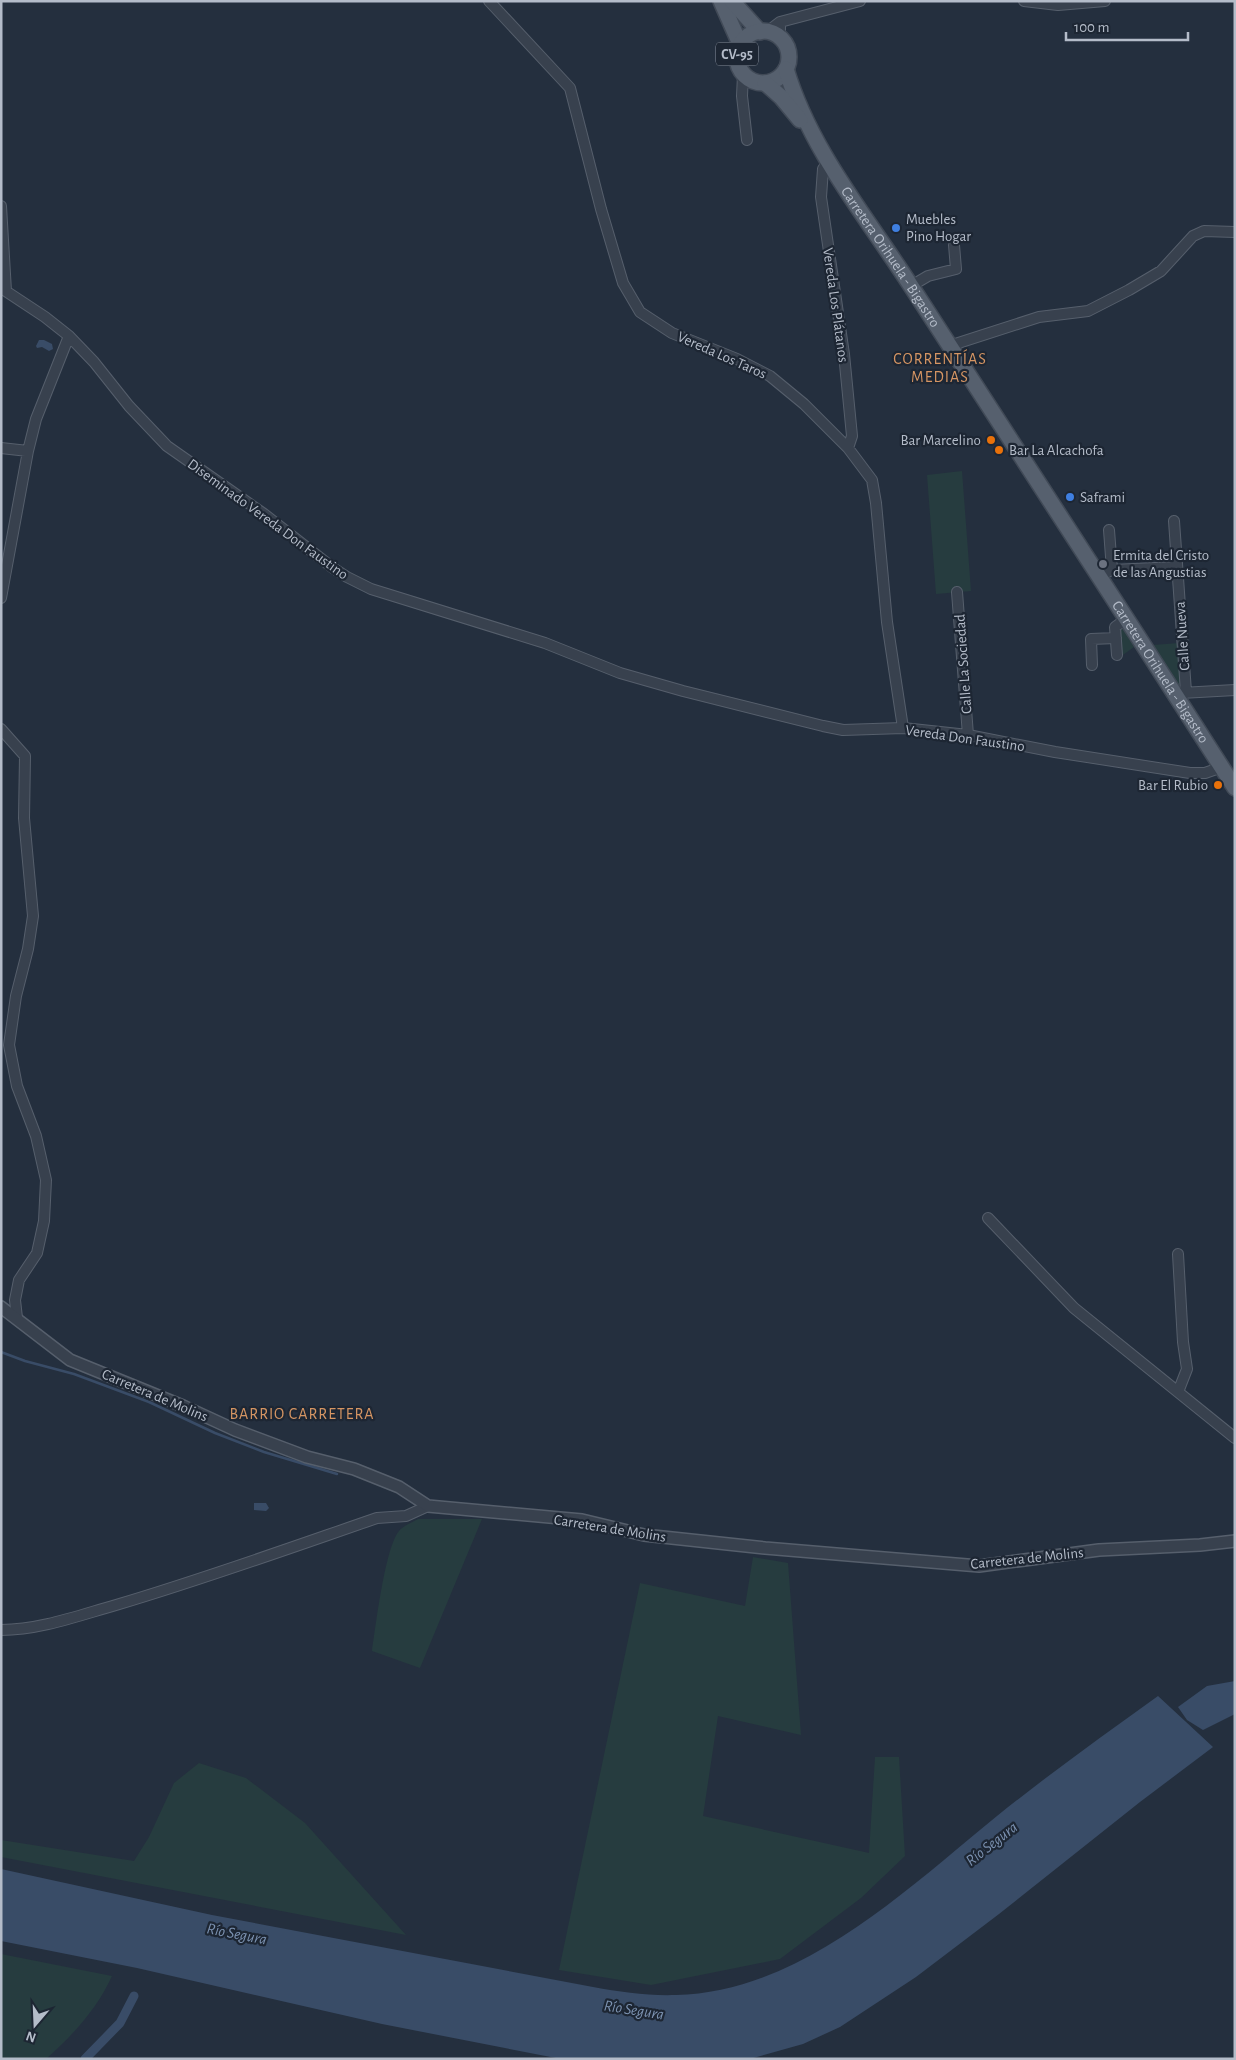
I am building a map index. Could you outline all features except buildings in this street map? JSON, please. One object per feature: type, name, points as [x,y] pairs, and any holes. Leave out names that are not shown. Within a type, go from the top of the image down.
[{"type":"main road","name":"CV-95","points":[[721,1],[740,44]]},
{"type":"main road","name":"CV-95","points":[[732,1],[788,52],[786,69],[792,90],[808,129]]},
{"type":"main road","name":"CV-95","points":[[769,34],[745,38],[740,44],[737,60],[743,75],[757,83],[765,84],[777,79],[786,69]]},
{"type":"main road","name":"CV-95","points":[[765,84],[781,97],[808,129]]},
{"type":"main road","name":"Carretera Orihuela - Bigastro","points":[[808,129],[949,346],[1105,573],[1126,619],[1180,693],[1230,779]]},
{"type":"street","name":"Vereda Los Taros","points":[[488,1],[570,88],[601,209],[623,283],[640,312],[672,332],[738,359],[770,376],[804,404],[848,448],[872,480],[876,503],[887,622],[903,728]]},
{"type":"street","points":[[769,34],[780,22],[860,1]]},
{"type":"street","points":[[1024,1],[1058,5],[1105,1]]},
{"type":"street","points":[[743,75],[742,96],[747,140]]},
{"type":"street","name":"Vereda Los Plátanos","points":[[828,162],[823,168],[821,197],[844,354],[852,436],[848,448]]},
{"type":"street","points":[[1,206],[4,290]]},
{"type":"street","points":[[949,346],[1039,317],[1088,311],[1161,271],[1192,236],[1204,232],[1235,232]]},
{"type":"street","points":[[911,286],[928,276],[956,269],[954,245]]},
{"type":"street","name":"Diseminado Vereda Don Faustino","points":[[4,290],[70,336],[94,362],[129,406],[167,446],[264,514],[347,578],[396,598],[544,643],[620,673],[709,698]]},
{"type":"street","points":[[2,596],[28,451],[36,419],[70,336]]},
{"type":"street","points":[[1,448],[28,451]]},
{"type":"street","name":"Calle Nueva","points":[[1174,521],[1180,693]]},
{"type":"street","points":[[1109,530],[1105,573],[1177,567]]},
{"type":"street","name":"Calle La Sociedad","points":[[957,592],[968,735]]},
{"type":"street","points":[[1117,655],[1115,627],[1126,619]]},
{"type":"street","points":[[1092,665],[1091,639],[1116,638]]},
{"type":"street","points":[[1180,693],[1235,690]]},
{"type":"street","name":"Vereda Don Faustino","points":[[709,698],[836,728],[903,728],[968,735],[1055,752],[1190,773],[1205,773],[1230,779]]},
{"type":"street","points":[[1,729],[25,756],[24,818],[33,916],[28,950],[16,996],[9,1045],[17,1086],[36,1136],[46,1180],[44,1221],[37,1253],[19,1280],[15,1300],[17,1318]]},
{"type":"street","points":[[988,1218],[1074,1308],[1235,1438]]},
{"type":"street","points":[[1178,1254],[1183,1342],[1187,1369],[1178,1392]]},
{"type":"street","name":"Carretera de Molins","points":[[1,1307],[70,1360],[307,1457],[354,1468],[399,1486],[428,1506],[582,1520],[644,1535],[765,1548],[979,1566],[1099,1550],[1200,1545],[1235,1541]]},
{"type":"street","points":[[1,1630],[35,1626],[108,1607],[180,1586],[376,1518],[406,1516],[428,1506]]},
{"type":"green space","points":[[962,471],[971,591],[936,594],[927,475]]},
{"type":"green space","points":[[1123,628],[1134,647],[1120,657],[1117,632]]},
{"type":"green space","points":[[1179,643],[1183,684],[1177,685],[1153,645]]},
{"type":"green space","points":[[418,1519],[482,1519],[420,1668],[372,1651],[389,1553],[399,1531]]},
{"type":"green space","points":[[753,1557],[788,1563],[801,1735],[718,1716],[703,1816],[869,1853],[875,1757],[899,1757],[905,1856],[861,1898],[780,1959],[651,1985],[559,1970],[640,1583],[745,1606]]},
{"type":"green space","points":[[199,1763],[246,1778],[305,1823],[406,1935],[1,1857],[1,1840],[134,1861],[149,1837],[174,1783]]},
{"type":"green space","points":[[1,1954],[112,1976],[99,2000],[84,2021],[46,2059],[1,2059]]},
{"type":"water","points":[[39,340],[52,344],[53,349],[49,351],[42,347],[37,348]]},
{"type":"water","points":[[254,1503],[266,1503],[269,1508],[266,1511],[254,1510]]},
{"type":"water","points":[[1235,1681],[1235,1714],[1203,1730],[1187,1720],[1178,1707],[1207,1686]]},
{"type":"water","name":"Río Segura","points":[[1158,1696],[1213,1747],[916,1977],[840,2027],[803,2044],[750,2059],[561,2059],[382,2024],[137,1968],[1,1941],[1,1869],[212,1915],[603,1989],[676,1995],[722,1989],[766,1976],[809,1957],[849,1932],[926,1875],[1037,1785]]},
{"type":"waterway","points":[[1,1352],[25,1361],[74,1374],[149,1402],[215,1433],[264,1452],[337,1474]]},
{"type":"waterway","points":[[85,2059],[120,2023],[134,1996]]},
{"type":"place","name":"Muebles Pino Hogar","points":[[896,228]]},
{"type":"place","name":"Bar Marcelino","points":[[991,440]]},
{"type":"place","name":"Bar La Alcachofa","points":[[999,450]]},
{"type":"place","name":"Saframi","points":[[1070,497]]},
{"type":"place","name":"Ermita del Cristo de las Angustias","points":[[1103,564]]},
{"type":"place","name":"Bar El Rubio","points":[[1218,785]]},
{"type":"district","name":"CORRENTÍAS MEDIAS","points":[[940,367]]},
{"type":"district","name":"BARRIO CARRETERA","points":[[302,1413]]}]
